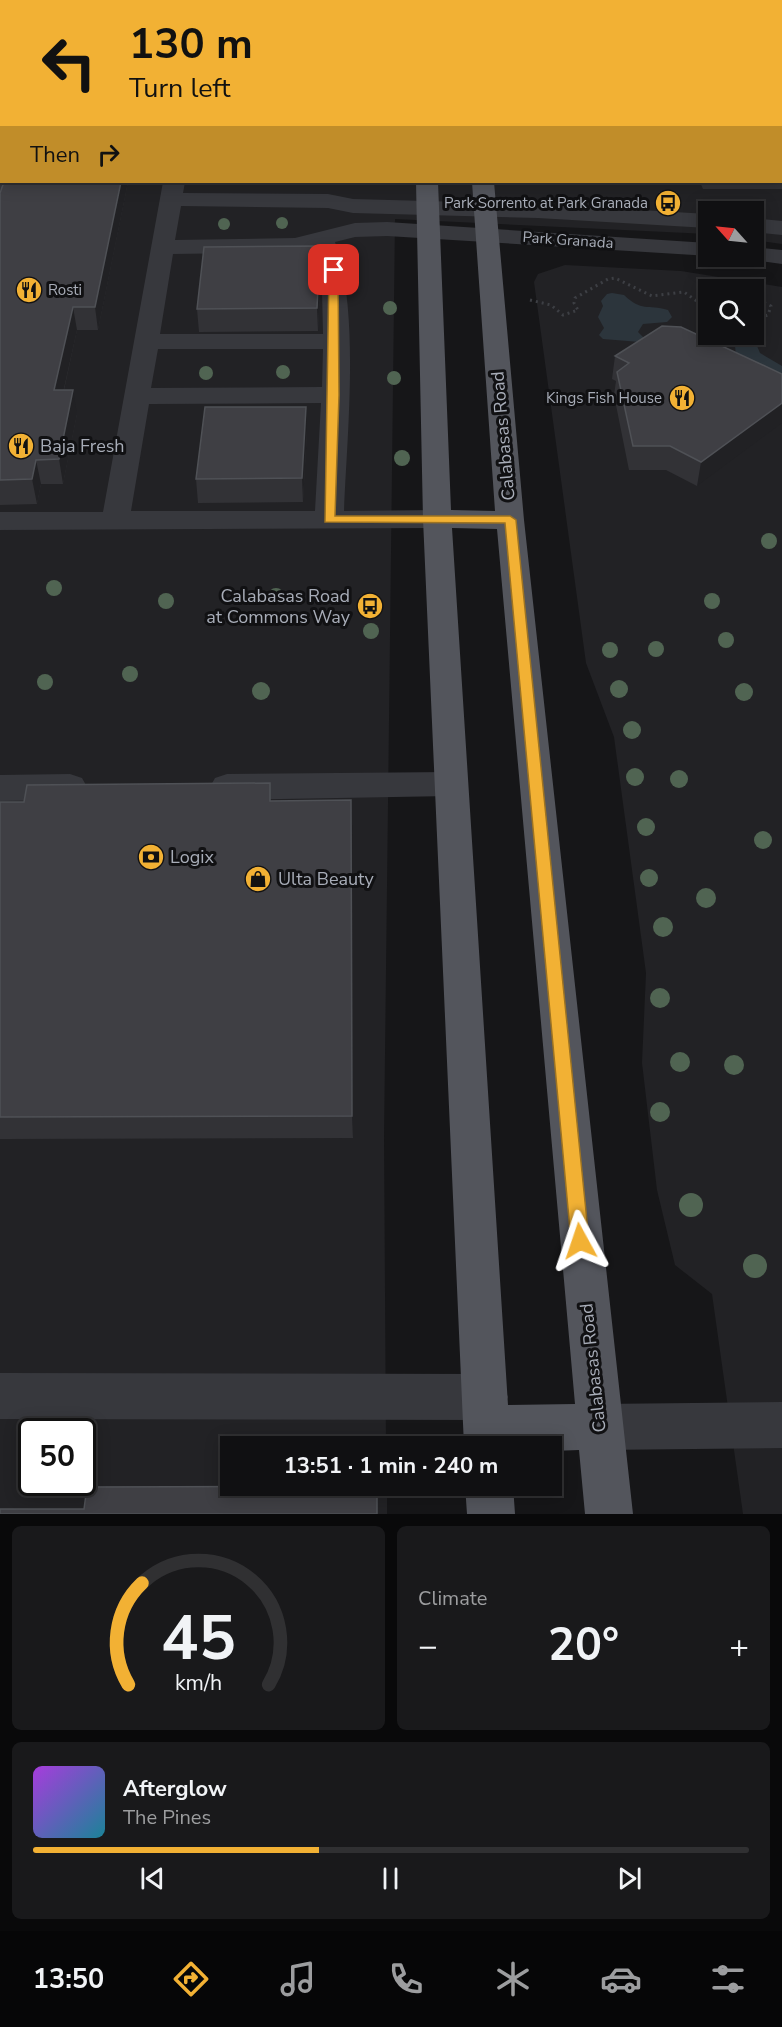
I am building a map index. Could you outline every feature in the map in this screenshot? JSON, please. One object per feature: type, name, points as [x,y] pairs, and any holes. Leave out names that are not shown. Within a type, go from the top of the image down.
[{"type":"main road","points":[[427,183],[437,519],[486,1424],[599,1428]]},
{"type":"main road","name":"Calabasas Road","points":[[483,183],[510,520],[609,1514]]},
{"type":"main road","points":[[437,519],[510,520]]},
{"type":"main road","points":[[490,1496],[491,1514]]},
{"type":"street","points":[[116,519],[172,190],[329,191],[353,206],[427,219]]},
{"type":"street","points":[[163,247],[295,245],[355,230],[427,219]]},
{"type":"street","name":"Park Granada","points":[[427,219],[486,222],[698,221]]},
{"type":"street","name":"Park Granada","points":[[486,222],[698,249]]},
{"type":"street","points":[[764,226],[782,228]]},
{"type":"street","points":[[323,239],[329,249],[334,270],[334,395],[329,519]]},
{"type":"street","points":[[764,255],[782,257]]},
{"type":"street","points":[[147,342],[334,341]]},
{"type":"street","points":[[137,396],[334,395]]},
{"type":"street","points":[[0,520],[437,519]]},
{"type":"street","points":[[202,787],[450,784]]},
{"type":"street","points":[[0,788],[101,787]]},
{"type":"street","points":[[0,1395],[486,1424]]},
{"type":"street","points":[[599,1428],[782,1425]]},
{"type":"path","points":[[530,300],[551,305],[556,313],[572,315],[578,310],[574,303],[575,298],[608,279],[615,278],[652,296],[684,292],[698,302]]},
{"type":"path","points":[[764,302],[771,306],[768,315],[764,316]]},
{"type":"shaded area","points":[[0,183],[782,183],[782,244],[764,242],[764,201],[698,201],[698,234],[395,219],[384,1138],[386,1436],[220,1436],[220,1496],[387,1496],[387,1514],[0,1514]]},
{"type":"shaded area","points":[[565,265],[681,271],[732,279],[698,279],[698,345],[764,345],[764,284],[782,287],[782,1514],[743,1514],[712,1294],[675,1265],[657,1190],[642,1063],[646,973],[614,737],[586,663],[534,282],[538,274]]},
{"type":"shaded area","points":[[607,294],[624,295],[640,306],[668,310],[672,317],[667,322],[643,324],[638,332],[644,338],[640,342],[603,339],[599,335],[604,328],[598,317],[603,306],[601,301]]},
{"type":"shaded area","points":[[735,345],[758,345],[760,353],[782,366],[782,374],[736,356]]},
{"type":"building","points":[[4,183],[121,183],[95,307],[73,307],[54,390],[73,390],[59,459],[36,460],[32,479],[0,480],[0,193]]},
{"type":"building","points":[[315,246],[319,268],[317,308],[197,309],[204,247]]},
{"type":"building","points":[[662,326],[681,327],[698,335],[698,345],[720,345],[782,374],[782,403],[701,462],[670,446],[633,446],[617,372],[629,363],[615,356]]},
{"type":"building","points":[[205,407],[306,407],[302,478],[196,479]]},
{"type":"building","points":[[270,783],[270,801],[351,800],[352,1116],[0,1117],[0,802],[24,802],[27,785]]},
{"type":"building","points":[[96,1487],[220,1487],[220,1496],[377,1496],[377,1514],[0,1514],[0,1509],[84,1509],[86,1496],[96,1496]]},
{"type":"place","name":"Park Sorrento at Park Granada","points":[[668,203]]},
{"type":"place","name":"Rosti","points":[[29,290]]},
{"type":"place","name":"Kings Fish House","points":[[682,398]]},
{"type":"place","name":"Baja Fresh","points":[[21,446]]},
{"type":"place","name":"Calabasas Road at Commons Way","points":[[370,606]]},
{"type":"place","name":"Logix","points":[[151,857]]},
{"type":"place","name":"Ulta Beauty","points":[[258,879]]},
{"type":"route","points":[[334,270],[334,395],[329,519],[510,520],[580,1241]]}]
